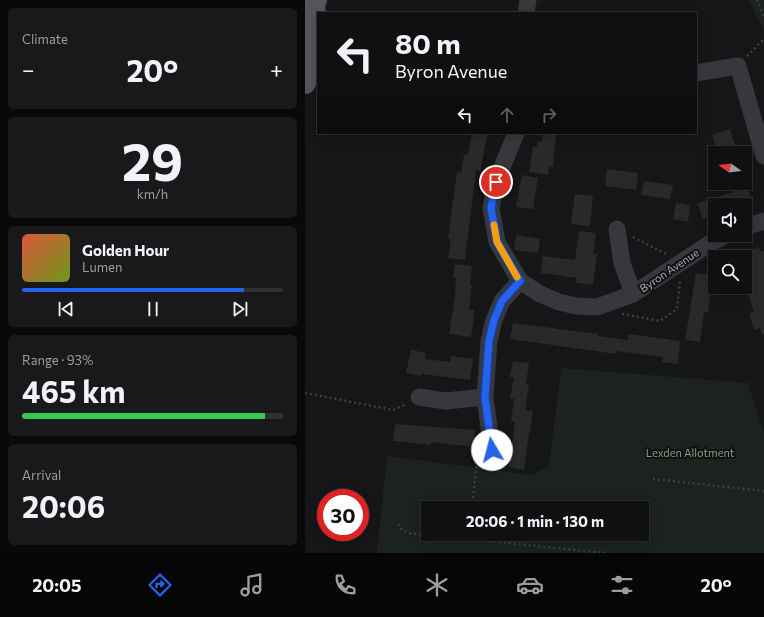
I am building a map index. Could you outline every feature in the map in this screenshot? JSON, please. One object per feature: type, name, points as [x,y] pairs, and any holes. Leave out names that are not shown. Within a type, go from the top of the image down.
[{"type":"main road","points":[[305,79],[310,64],[317,22],[312,9]]},
{"type":"street","points":[[526,12],[528,0]]},
{"type":"street","points":[[697,73],[738,66],[764,156]]},
{"type":"street","name":"Byron Avenue","points":[[516,134],[496,182],[491,208],[497,242],[520,281],[547,297],[559,302],[576,306],[597,306],[633,294],[712,242]]},
{"type":"street","points":[[752,225],[764,221]]},
{"type":"street","name":"Byron Avenue","points":[[617,229],[622,262],[633,294]]},
{"type":"street","points":[[492,450],[485,397],[489,341],[494,320],[502,301],[520,281]]},
{"type":"street","points":[[419,397],[446,401],[485,397]]},
{"type":"path","points":[[757,0],[764,17]]},
{"type":"path","points":[[738,66],[764,39]]},
{"type":"path","points":[[305,393],[393,410],[419,397]]},
{"type":"path","points":[[472,501],[477,461],[492,450]]},
{"type":"path","points":[[653,479],[764,491]]},
{"type":"path","points":[[398,524],[401,529],[408,533],[421,534]]},
{"type":"path","points":[[488,541],[606,553]]},
{"type":"green space","points":[[749,0],[764,0],[764,30]]},
{"type":"green space","name":"Lexden Allotment","points":[[561,368],[748,383],[764,434],[764,553],[377,553],[387,456],[532,475],[549,466]]},
{"type":"building","points":[[730,129],[735,146],[716,146],[712,135]]},
{"type":"building","points":[[472,134],[488,134],[480,171],[476,170],[465,260],[448,258],[451,239],[448,239],[457,172],[461,173],[464,155],[468,155]]},
{"type":"building","points":[[543,134],[556,134],[553,167],[549,167],[548,175],[529,172],[533,147],[537,147],[538,141],[542,141]]},
{"type":"building","points":[[607,169],[638,173],[636,190],[605,186]]},
{"type":"building","points":[[522,175],[538,178],[533,209],[516,207]]},
{"type":"building","points":[[644,181],[673,185],[670,199],[641,195]]},
{"type":"building","points":[[738,190],[748,190],[751,198],[714,198]]},
{"type":"building","points":[[575,194],[593,196],[590,226],[571,224]]},
{"type":"building","points":[[708,200],[708,217],[703,219],[698,205],[696,204]]},
{"type":"building","points":[[676,203],[690,205],[688,222],[673,219]]},
{"type":"building","points":[[579,231],[596,233],[593,254],[597,254],[593,285],[576,283],[577,278],[541,273],[543,256],[575,260]]},
{"type":"building","points":[[516,235],[540,239],[538,253],[514,250]]},
{"type":"building","points":[[759,247],[761,252],[764,251],[764,334],[762,335],[760,328],[754,330],[749,313],[754,312],[748,294],[753,293],[752,250],[750,250]]},
{"type":"building","points":[[455,264],[472,266],[470,285],[472,285],[469,309],[475,310],[471,337],[449,334],[455,296],[456,277],[453,277]]},
{"type":"building","points":[[696,273],[708,274],[708,294],[710,294],[708,312],[704,312],[700,342],[685,340]]},
{"type":"building","points":[[513,323],[598,334],[598,336],[628,340],[628,334],[680,341],[678,364],[662,362],[663,357],[616,351],[616,354],[510,339]]},
{"type":"building","points":[[411,350],[426,353],[425,359],[450,362],[451,356],[473,359],[470,380],[422,374],[421,376],[406,373]]},
{"type":"building","points":[[513,361],[529,363],[526,384],[529,385],[525,410],[533,411],[524,470],[509,467],[515,422],[511,421],[514,399],[510,398],[514,378],[510,377]]},
{"type":"building","points":[[395,424],[475,430],[474,447],[431,442],[431,445],[393,441]]},
{"type":"slow traffic","points":[[494,225],[497,242],[517,277]]},
{"type":"route","points":[[492,450],[485,397],[489,341],[494,320],[502,301],[520,281],[497,242],[491,208],[496,182]]}]
